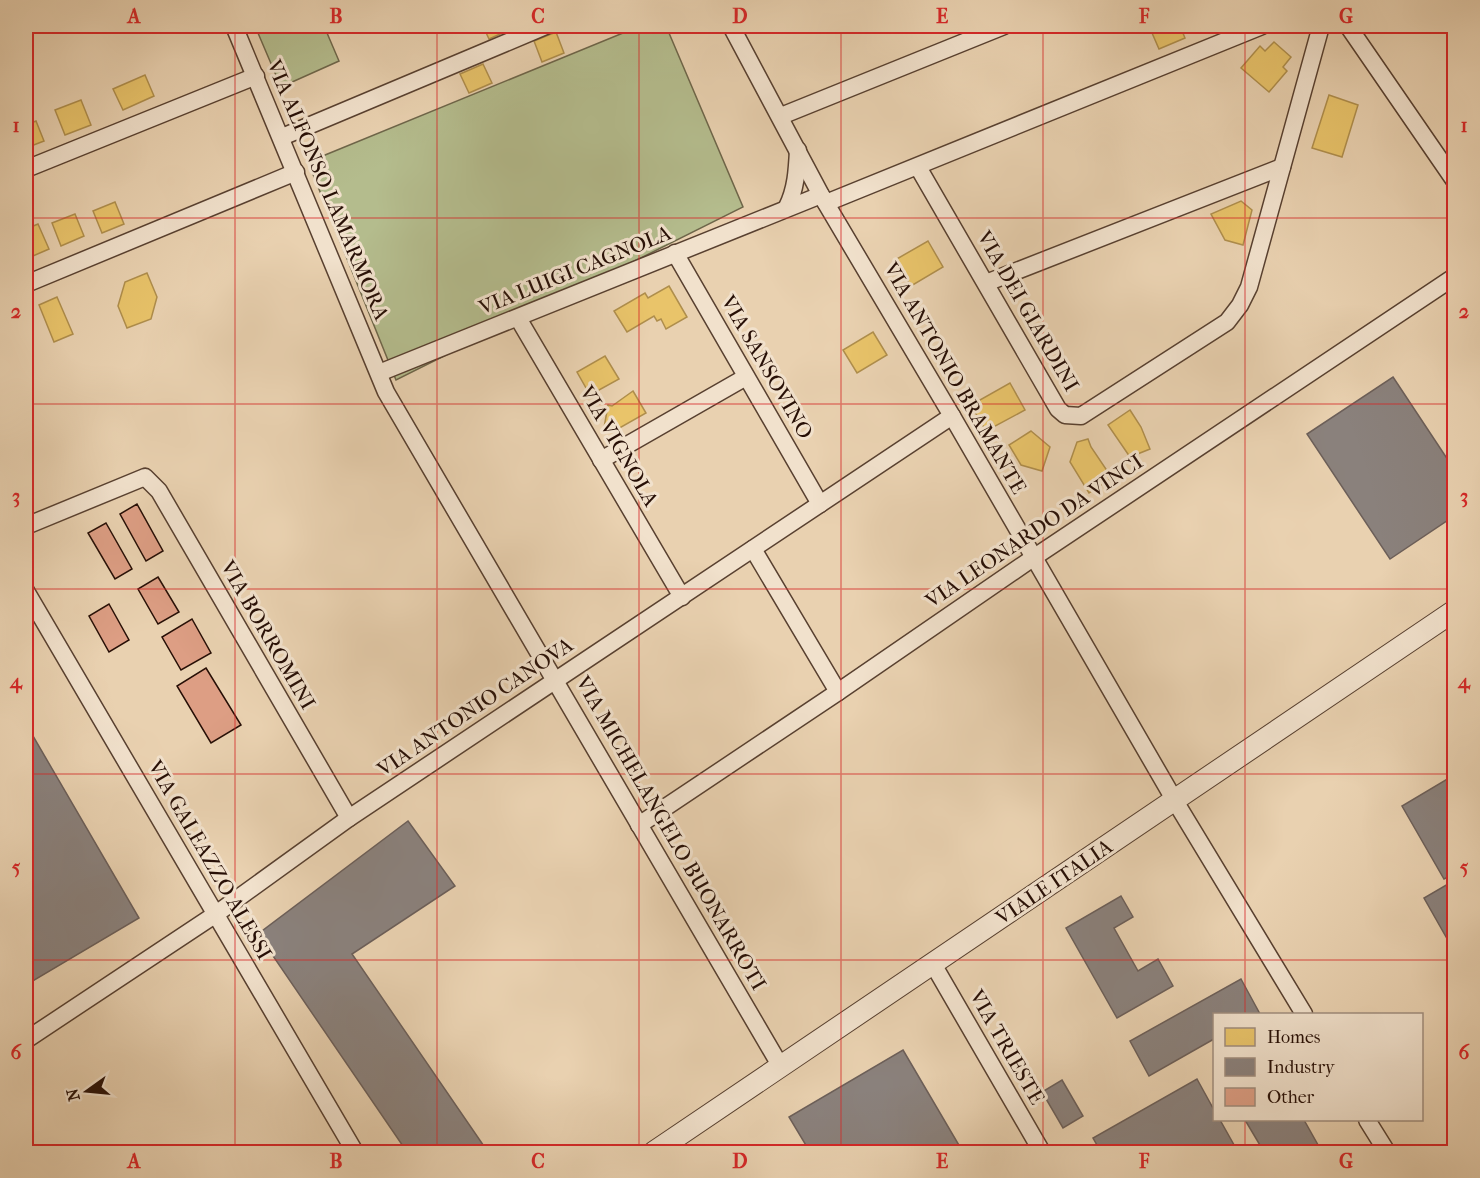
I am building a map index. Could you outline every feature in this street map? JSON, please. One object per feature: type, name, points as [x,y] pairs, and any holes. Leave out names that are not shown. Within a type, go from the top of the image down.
[{"type":"street","name":"VIA ALFONSO LAMARMORA","points":[[234,26],[379,373]]},
{"type":"street","points":[[282,137],[546,26]]},
{"type":"street","name":"VIA ANTONIO BRAMANTE","points":[[731,26],[824,199],[1175,801],[1303,1013]]},
{"type":"street","points":[[781,116],[984,29],[1004,26]]},
{"type":"street","name":"VIA LUIGI CAGNOLA","points":[[379,373],[788,207],[824,199],[918,166],[1262,26]]},
{"type":"street","name":"VIA DEI GIARDINI","points":[[918,166],[1058,409],[1065,415],[1081,416],[1227,322],[1240,305],[1249,287],[1321,26]]},
{"type":"street","points":[[1348,26],[1455,180]]},
{"type":"street","points":[[26,169],[255,76]]},
{"type":"street","points":[[788,207],[796,175],[798,149]]},
{"type":"street","points":[[986,283],[1282,167]]},
{"type":"street","points":[[26,284],[296,172]]},
{"type":"street","name":"VIA SANSOVINO","points":[[675,253],[820,504]]},
{"type":"street","name":"VIA LEONARDO DA VINCI","points":[[639,825],[1033,558],[1455,277]]},
{"type":"street","name":"VIA VIGNOLA","points":[[518,318],[681,597]]},
{"type":"street","name":"VIA MICHELANGELO BUONARROTI","points":[[379,373],[386,392],[781,1067]]},
{"type":"street","points":[[601,460],[746,377]]},
{"type":"street","name":"VIA ANTONIO CANOVA","points":[[26,1040],[216,914],[349,818],[952,416]]},
{"type":"street","name":"VIA BORROMINI","points":[[26,526],[145,477],[159,491],[349,818]]},
{"type":"street","points":[[753,549],[838,692]]},
{"type":"street","name":"VIA GALEAZZO ALESSI","points":[[26,591],[355,1152]]},
{"type":"street","name":"VIALE ITALIA","points":[[654,1152],[1455,611]]},
{"type":"street","name":"VIA TRIESTE","points":[[933,964],[1042,1152]]},
{"type":"street","points":[[1369,1121],[1388,1152]]},
{"type":"green space","points":[[255,26],[324,26],[339,61],[281,87]]},
{"type":"green space","points":[[640,26],[666,26],[743,207],[396,380],[308,162]]},
{"type":"building: Homes","points":[[483,26],[510,26],[511,29],[489,39]]},
{"type":"building: Homes","points":[[1149,26],[1180,26],[1185,38],[1159,49]]},
{"type":"building: Homes","points":[[556,32],[564,53],[542,62],[534,41]]},
{"type":"building: Homes","points":[[1274,42],[1291,57],[1283,67],[1287,71],[1269,92],[1241,68],[1260,46],[1265,51]]},
{"type":"building: Homes","points":[[483,64],[492,83],[469,93],[460,74]]},
{"type":"building: Homes","points":[[145,75],[154,96],[123,110],[113,89]]},
{"type":"building: Homes","points":[[1329,95],[1358,105],[1342,157],[1312,148]]},
{"type":"building: Homes","points":[[81,100],[91,125],[65,135],[55,110]]},
{"type":"building: Homes","points":[[36,121],[44,141],[26,148],[26,125]]},
{"type":"building: Homes","points":[[1241,201],[1252,210],[1243,245],[1225,240],[1211,214]]},
{"type":"building: Homes","points":[[115,202],[124,224],[102,233],[93,211]]},
{"type":"building: Homes","points":[[75,214],[84,236],[61,246],[52,223]]},
{"type":"building: Homes","points":[[38,224],[49,249],[26,259],[26,229]]},
{"type":"building: Homes","points":[[928,241],[943,267],[911,286],[895,260]]},
{"type":"building: Homes","points":[[147,273],[157,297],[151,319],[127,328],[118,306],[125,282]]},
{"type":"building: Homes","points":[[669,286],[687,317],[666,329],[661,319],[657,321],[654,316],[627,332],[614,311],[645,293],[648,298]]},
{"type":"building: Homes","points":[[57,297],[73,334],[54,342],[39,305]]},
{"type":"building: Homes","points":[[873,332],[887,355],[857,373],[843,350]]},
{"type":"building: Homes","points":[[605,356],[619,379],[590,395],[577,372]]},
{"type":"building: Homes","points":[[1010,383],[1025,410],[986,431],[971,405]]},
{"type":"building: Homes","points":[[633,391],[646,413],[616,430],[604,428],[608,405],[612,406]]},
{"type":"building: Homes","points":[[1130,410],[1141,427],[1150,449],[1130,457],[1108,425]]},
{"type":"building: Homes","points":[[1031,431],[1050,447],[1042,471],[1021,465],[1009,445]]},
{"type":"building: Homes","points":[[1088,439],[1112,478],[1089,493],[1070,462],[1077,442]]},
{"type":"building: Industry","points":[[1393,377],[1454,469],[1454,516],[1390,559],[1307,434]]},
{"type":"building: Industry","points":[[26,724],[139,918],[26,985]]},
{"type":"building: Industry","points":[[1454,775],[1454,874],[1444,879],[1402,806]]},
{"type":"building: Industry","points":[[408,821],[455,886],[352,954],[488,1152],[407,1152],[258,934]]},
{"type":"building: Industry","points":[[1448,884],[1454,894],[1454,951],[1424,898]]},
{"type":"building: Industry","points":[[1121,896],[1133,917],[1114,928],[1138,971],[1158,959],[1173,986],[1117,1018],[1066,928]]},
{"type":"building: Industry","points":[[1241,979],[1259,1013],[1213,1013],[1213,1040],[1149,1076],[1130,1041]]},
{"type":"building: Industry","points":[[903,1050],[963,1152],[810,1152],[789,1117]]},
{"type":"building: Industry","points":[[1197,1079],[1213,1108],[1213,1121],[1221,1121],[1238,1152],[1101,1152],[1093,1138]]},
{"type":"building: Industry","points":[[1062,1080],[1083,1116],[1063,1128],[1042,1092]]},
{"type":"building: Industry","points":[[1246,1121],[1305,1121],[1322,1152],[1264,1152]]},
{"type":"building: Other","points":[[137,504],[163,551],[146,561],[120,514]]},
{"type":"building: Other","points":[[106,523],[132,569],[115,579],[88,533]]},
{"type":"building: Other","points":[[158,577],[179,612],[158,624],[138,589]]},
{"type":"building: Other","points":[[109,604],[129,640],[109,652],[89,616]]},
{"type":"building: Other","points":[[192,619],[211,653],[181,670],[162,637]]},
{"type":"building: Other","points":[[206,668],[241,725],[211,743],[177,686]]}]
